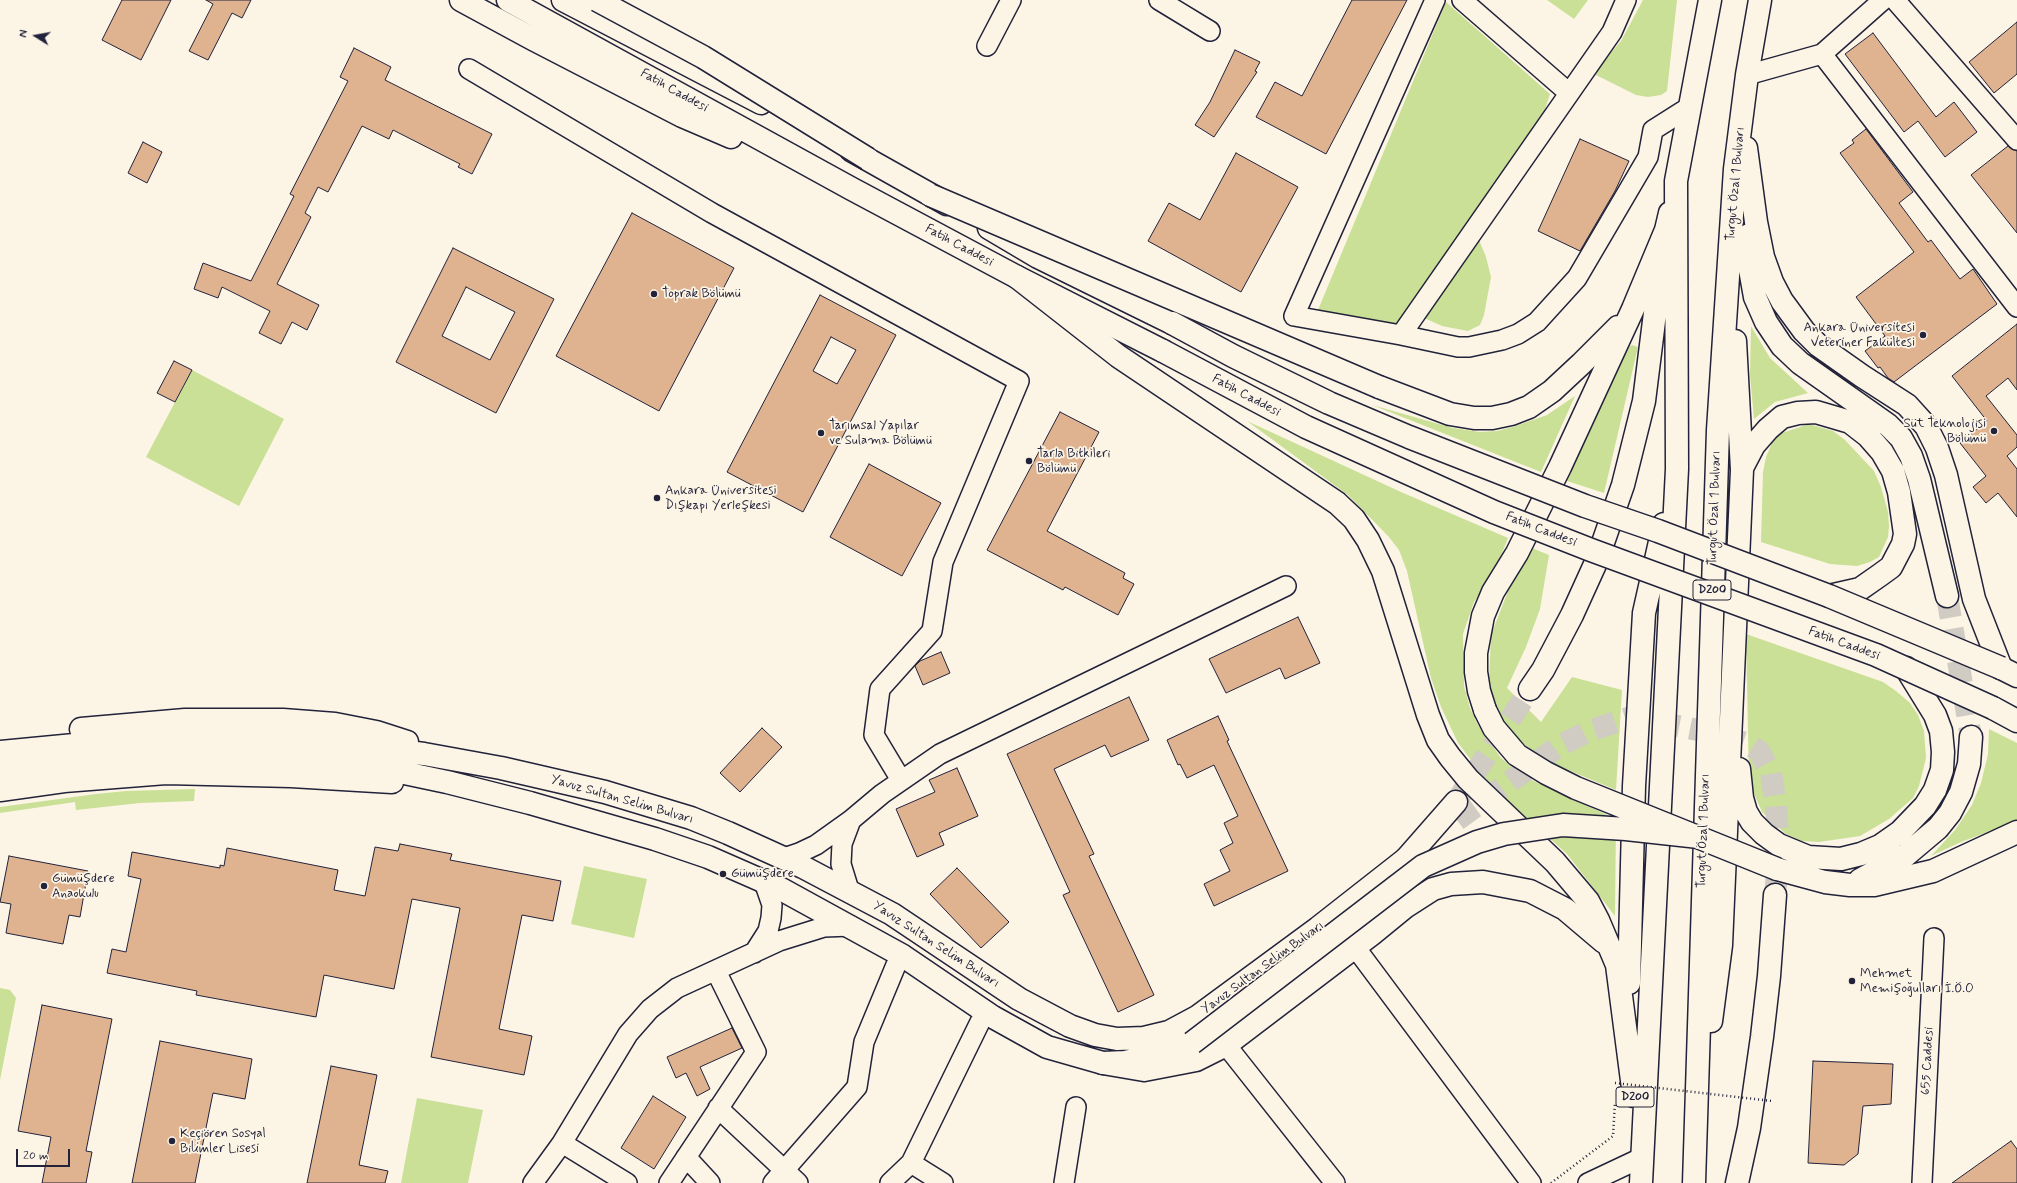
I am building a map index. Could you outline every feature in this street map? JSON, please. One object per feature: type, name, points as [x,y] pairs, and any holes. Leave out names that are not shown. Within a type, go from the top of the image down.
[{"type":"main road","points":[[461,0],[682,116],[852,189]]},
{"type":"main road","name":"Fatih Caddesi","points":[[508,0],[852,189],[1306,427],[1494,512],[1906,668],[1993,708],[2017,721]]},
{"type":"main road","points":[[563,0],[868,159]]},
{"type":"main road","points":[[597,0],[703,56],[868,159],[1038,257],[1328,403],[1408,437],[1514,479],[1829,596],[2009,672]]},
{"type":"main road","points":[[1530,689],[1550,656],[1595,566],[1623,485],[1644,401],[1666,230],[1676,181],[1689,49],[1698,0]]},
{"type":"main road","name":"D200","points":[[1641,1183],[1677,469],[1676,181],[1710,0]]},
{"type":"main road","name":"Turgut Özal 1 Bulvarı","points":[[1694,1183],[1718,430],[1735,169],[1747,75],[1760,0]]},
{"type":"main road","points":[[1742,114],[1756,222],[1763,257],[1772,282],[1793,316],[1804,331],[1818,345],[1907,405],[1926,426],[1937,448],[1946,475],[1974,598],[2009,672]]},
{"type":"main road","points":[[1751,184],[1749,243],[1750,269],[1755,297],[1766,322],[1782,346],[1800,363],[1855,401],[1888,426],[1901,438],[1911,456],[1919,480],[1947,596]]},
{"type":"main road","points":[[930,195],[1379,387],[1450,414],[1474,418],[1492,418],[1511,414],[1529,407],[1552,391],[1607,340],[1633,309]]},
{"type":"main road","points":[[1666,230],[1633,309],[1560,467],[1517,553],[1493,592],[1483,616],[1476,653],[1476,672],[1478,691],[1494,728],[1517,755],[1530,765],[1576,788],[1777,869],[1804,877],[1850,885],[1874,885],[1933,871],[2017,832]]},
{"type":"main road","name":"Turgut Özal 1 Bulvarı","points":[[1696,1137],[1721,945],[1742,470],[1737,363],[1729,269]]},
{"type":"main road","points":[[1018,277],[1118,356],[1337,503],[1354,519],[1368,540],[1382,571],[1428,715],[1438,740],[1468,779],[1556,862],[1588,901],[1611,948],[1617,965],[1628,1036]]},
{"type":"main road","points":[[1742,470],[1754,445],[1768,429],[1782,417],[1798,413],[1816,412],[1850,422],[1868,436],[1882,452],[1893,471],[1899,492],[1905,534],[1903,544],[1890,567],[1880,575],[1860,589],[1829,596]]},
{"type":"main road","name":"D200","points":[[1642,1158],[1628,1036],[1633,793],[1644,613],[1677,469]]},
{"type":"main road","points":[[1731,707],[1742,798],[1746,812],[1752,822],[1764,834],[1779,845],[1795,853],[1808,857],[1841,859],[1861,854],[1880,846],[1900,832],[1925,806],[1935,790],[1942,770],[1943,752],[1941,731],[1935,715],[1906,668]]},
{"type":"main road","points":[[0,738],[185,720],[283,720],[335,724],[376,732],[403,740],[424,754]]},
{"type":"main road","name":"Yavuz Sultan Selim Bulvarı","points":[[0,752],[95,742],[189,737],[240,737],[311,740],[424,754],[501,768],[649,805],[728,833],[784,858],[849,890],[934,941],[1019,999],[1070,1026],[1095,1035],[1117,1039],[1144,1038],[1169,1032],[1196,1017],[1318,928],[1406,859],[1456,811]]},
{"type":"main road","points":[[1850,885],[1906,855],[1938,828],[1950,813],[1961,792],[1969,764],[1971,737]]},
{"type":"main road","name":"Yavuz Sultan Selim Bulvarı","points":[[0,768],[159,754],[223,755],[328,761],[381,768],[420,776],[530,803],[638,834],[708,857],[764,882],[809,903],[903,956],[993,1018],[1020,1033],[1047,1047],[1103,1063],[1125,1062],[1170,1052],[1192,1043],[1423,866],[1477,842],[1504,834],[1563,824],[1699,837]]},
{"type":"main road","points":[[0,790],[64,781],[166,773],[291,776],[398,782],[420,776]]},
{"type":"main road","points":[[1103,1063],[1126,1068],[1151,1069],[1196,1060],[1226,1045],[1405,907],[1433,889],[1466,882],[1490,883],[1530,891],[1565,910],[1611,948]]},
{"type":"main road","points":[[1737,1183],[1749,1128],[1762,1037],[1769,976],[1775,895]]},
{"type":"street","points":[[987,46],[1011,0]]},
{"type":"street","points":[[1159,0],[1210,31]]},
{"type":"street","points":[[1435,0],[1294,316],[1401,334],[1458,347],[1486,345],[1512,336],[1537,322],[1577,278],[1648,157],[1653,130],[1683,111]]},
{"type":"street","points":[[1462,0],[1569,93]]},
{"type":"street","points":[[1401,334],[1612,32],[1626,0]]},
{"type":"street","points":[[1747,75],[1822,54],[1883,0]]},
{"type":"street","points":[[1895,0],[2017,140]]},
{"type":"street","points":[[1822,54],[2017,306]]},
{"type":"street","points":[[469,69],[712,213],[1019,381],[943,562],[932,631],[880,689],[874,734],[901,780]]},
{"type":"street","points":[[784,858],[816,845],[851,820],[901,780],[940,754],[1286,586]]},
{"type":"street","points":[[849,890],[841,864],[842,844],[851,820]]},
{"type":"street","points":[[754,952],[768,931],[771,918],[772,905],[764,882]]},
{"type":"street","points":[[534,1183],[562,1143],[628,1034],[650,1009],[677,988],[716,971],[779,940],[817,929],[851,926]]},
{"type":"street","name":"655 Caddesi","points":[[1922,1183],[1934,938]]},
{"type":"street","points":[[1354,947],[1531,1183]]},
{"type":"street","points":[[718,1108],[785,1179],[857,1087],[864,1042],[896,965]]},
{"type":"street","points":[[669,1183],[756,1052],[716,971]]},
{"type":"street","points":[[890,1183],[912,1163],[980,1022]]},
{"type":"street","points":[[1226,1045],[1335,1183]]},
{"type":"street","points":[[1064,1183],[1076,1107]]},
{"type":"street","points":[[562,1143],[628,1183]]},
{"type":"street","points":[[686,1157],[710,1183]]},
{"type":"street","points":[[1588,1183],[1642,1158]]},
{"type":"street","points":[[912,1163],[943,1183]]},
{"type":"path","points":[[1615,1091],[1616,1083],[1772,1100]]},
{"type":"path","points":[[1551,1183],[1613,1136],[1615,1098]]},
{"type":"green space","points":[[1547,0],[1588,0],[1574,19]]},
{"type":"green space","points":[[1643,0],[1677,0],[1667,91],[1661,95],[1648,97],[1636,95],[1596,75],[1599,67],[1621,41]]},
{"type":"green space","points":[[1446,2],[1550,94],[1544,112],[1398,328],[1313,322]]},
{"type":"green space","points":[[1477,235],[1486,257],[1491,277],[1484,315],[1480,325],[1468,331],[1442,326],[1422,317]]},
{"type":"green space","points":[[1751,326],[1770,358],[1808,393],[1775,402],[1754,419],[1750,375]]},
{"type":"green space","points":[[1632,345],[1638,347],[1604,493],[1564,480],[1625,349]]},
{"type":"green space","points":[[192,370],[284,419],[239,506],[146,457]]},
{"type":"green space","points":[[1575,396],[1541,472],[1372,405],[1453,428],[1480,432],[1497,431],[1513,427],[1547,415]]},
{"type":"green space","points":[[1247,421],[1401,492],[1508,538],[1498,563],[1486,585],[1474,602],[1463,634],[1464,686],[1470,708],[1478,725],[1501,758],[1523,776],[1616,819],[1615,916],[1567,854],[1499,793],[1458,743],[1441,707],[1431,678],[1407,571],[1399,550],[1389,537],[1348,495]]},
{"type":"green space","points":[[1809,424],[1833,431],[1845,440],[1874,471],[1881,487],[1888,512],[1889,526],[1888,537],[1879,557],[1870,562],[1857,566],[1830,564],[1761,542],[1763,472],[1766,457],[1772,443],[1779,434]]},
{"type":"green space","points":[[1532,548],[1549,555],[1540,609],[1526,647],[1507,688],[1541,722],[1572,677],[1622,690],[1616,790],[1544,760],[1515,736],[1504,721],[1493,697],[1489,680],[1491,635],[1510,586]]},
{"type":"green space","points":[[1746,634],[1883,682],[1910,703],[1918,715],[1924,731],[1926,758],[1919,786],[1913,798],[1889,819],[1860,836],[1819,842],[1802,841],[1786,834],[1762,812],[1749,782]]},
{"type":"green space","points":[[1989,729],[2017,743],[2017,821],[1961,842],[1931,856],[1955,830],[1972,805],[1981,783],[1988,754]]},
{"type":"green space","points":[[195,789],[194,801],[140,803],[76,810],[75,802],[0,813],[0,807],[96,794],[126,791]]},
{"type":"green space","points":[[584,866],[647,879],[634,938],[571,924]]},
{"type":"green space","points":[[0,988],[10,990],[16,998],[0,1080]]},
{"type":"green space","points":[[417,1098],[483,1110],[468,1183],[401,1183]]},
{"type":"building","points":[[122,0],[171,0],[141,60],[102,40]]},
{"type":"building","points":[[206,0],[251,0],[242,18],[232,13],[208,60],[189,51],[213,4]]},
{"type":"building","points":[[1352,0],[1407,0],[1326,154],[1256,117],[1275,82],[1302,96]]},
{"type":"building","points":[[2017,22],[2017,74],[1994,93],[1969,62]]},
{"type":"building","points":[[1873,33],[1936,117],[1954,102],[1977,132],[1945,157],[1918,121],[1904,132],[1845,54]]},
{"type":"building","points":[[354,48],[391,67],[385,80],[492,134],[472,174],[458,167],[460,164],[393,130],[389,139],[362,126],[328,192],[318,187],[305,213],[311,217],[277,284],[319,305],[307,330],[292,322],[281,344],[259,333],[270,311],[222,287],[218,298],[194,289],[203,263],[251,281],[294,196],[290,194],[348,81],[340,77]]},
{"type":"building","points":[[1235,50],[1260,62],[1255,71],[1257,72],[1214,137],[1195,125],[1210,102]]},
{"type":"building","points":[[1866,129],[1913,192],[1899,203],[1928,242],[1931,240],[1960,279],[1973,269],[1997,304],[1894,382],[1888,378],[1880,367],[1878,368],[1865,351],[1885,336],[1856,297],[1914,252],[1840,153],[1854,143],[1852,140]]},
{"type":"building","points":[[1580,139],[1629,161],[1615,191],[1580,251],[1538,231]]},
{"type":"building","points":[[143,142],[162,152],[147,183],[128,173]]},
{"type":"building","points":[[2008,146],[2017,151],[2017,233],[1971,175]]},
{"type":"building","points":[[1236,153],[1298,187],[1241,292],[1148,241],[1169,203],[1200,220]]},
{"type":"building","points":[[632,213],[734,268],[659,411],[556,356]]},
{"type":"building","points":[[453,248],[554,299],[496,413],[396,362]],"holes":[[[466,287],[515,312],[490,360],[442,336]]]},
{"type":"building","points":[[820,295],[896,335],[803,512],[727,472]],"holes":[[[831,337],[856,350],[837,384],[813,371]]]},
{"type":"building","points":[[2017,324],[2017,390],[2008,378],[1986,396],[2017,435],[2017,447],[2007,456],[2017,469],[2017,517],[1998,493],[1986,503],[1973,487],[1986,476],[1960,443],[1987,421],[1952,376]]},
{"type":"building","points":[[174,361],[192,370],[175,402],[157,393]]},
{"type":"building","points":[[1060,412],[1099,432],[1047,531],[1125,573],[1123,578],[1134,584],[1118,615],[1065,587],[1063,590],[987,550]]},
{"type":"building","points":[[869,464],[941,503],[902,576],[830,537]]},
{"type":"building","points":[[1298,617],[1320,663],[1285,679],[1280,668],[1226,693],[1209,659]]},
{"type":"building","points":[[941,652],[950,673],[923,685],[915,666],[920,661]]},
{"type":"building","points":[[1129,697],[1149,740],[1111,757],[1105,745],[1054,769],[1094,854],[1089,856],[1154,995],[1118,1012],[1063,895],[1070,892],[1007,754]]},
{"type":"building","points":[[1218,716],[1229,740],[1227,741],[1288,871],[1214,906],[1204,884],[1230,871],[1220,850],[1233,843],[1224,823],[1238,816],[1214,765],[1187,778],[1180,764],[1178,765],[1167,740]]},
{"type":"building","points":[[762,728],[782,747],[740,792],[720,773]]},
{"type":"building","points":[[957,768],[978,816],[939,833],[944,845],[917,857],[896,809],[935,792],[929,780]]},
{"type":"building","points":[[400,844],[452,854],[450,860],[561,881],[553,921],[522,915],[499,1029],[532,1036],[524,1075],[431,1057],[460,908],[412,899],[394,989],[324,975],[316,1017],[196,995],[197,991],[107,973],[112,949],[126,952],[141,879],[128,876],[132,852],[220,868],[220,865],[224,866],[227,848],[338,870],[334,890],[365,896],[375,847],[398,851]]},
{"type":"building","name":"Gümüşdere Anaokulu","points":[[9,856],[88,871],[80,917],[69,915],[63,944],[6,933],[11,904],[0,902]]},
{"type":"building","points":[[957,868],[1009,922],[981,948],[930,894]]},
{"type":"building","points":[[42,1005],[112,1019],[86,1151],[92,1152],[86,1183],[42,1183],[51,1137],[18,1131]]},
{"type":"building","points":[[732,1028],[742,1048],[700,1067],[710,1089],[697,1096],[686,1073],[676,1078],[667,1057]]},
{"type":"building","name":"Keçiören Sosyal Bilimler Lisesi","points":[[160,1041],[252,1059],[245,1099],[213,1093],[195,1183],[132,1183]]},
{"type":"building","points":[[1813,1061],[1893,1064],[1891,1104],[1863,1106],[1858,1154],[1844,1165],[1808,1163]]},
{"type":"building","points":[[331,1066],[377,1075],[359,1165],[388,1171],[385,1183],[307,1183]]},
{"type":"building","points":[[653,1096],[686,1117],[654,1169],[621,1148]]},
{"type":"building","points":[[2011,1141],[2017,1149],[2017,1183],[1952,1183]]},
{"type":"tunnel","points":[[1947,596],[1971,737]]},
{"type":"tunnel","points":[[1456,802],[1530,689]]},
{"type":"tunnel","points":[[1457,820],[1559,746],[1589,731],[1631,717],[1719,734],[1748,744],[1759,751],[1771,773],[1776,805],[1779,852],[1775,895]]},
{"type":"place","name":"Toprak Bölümü","points":[[654,294]]},
{"type":"place","name":"Ankara Üniversitesi Veteriner Fakültesi","points":[[1923,335]]},
{"type":"place","name":"Süt Teknolojisi Bölümü","points":[[1994,431]]},
{"type":"place","name":"Tarımsal Yapılar ve Sulama Bölümü","points":[[821,433]]},
{"type":"place","name":"Tarla Bitkileri Bölümü","points":[[1029,461]]},
{"type":"place","name":"Ankara Üniversitesi Dışkapı Yerleşkesi","points":[[657,498]]},
{"type":"place","name":"Gümüşdere","points":[[723,874]]},
{"type":"place","name":"Gümüşdere Anaokulu","points":[[44,886]]},
{"type":"place","name":"Mehmet Memişoğulları İ.Ö.O","points":[[1852,981]]},
{"type":"place","name":"Keçiören Sosyal Bilimler Lisesi","points":[[172,1141]]}]
